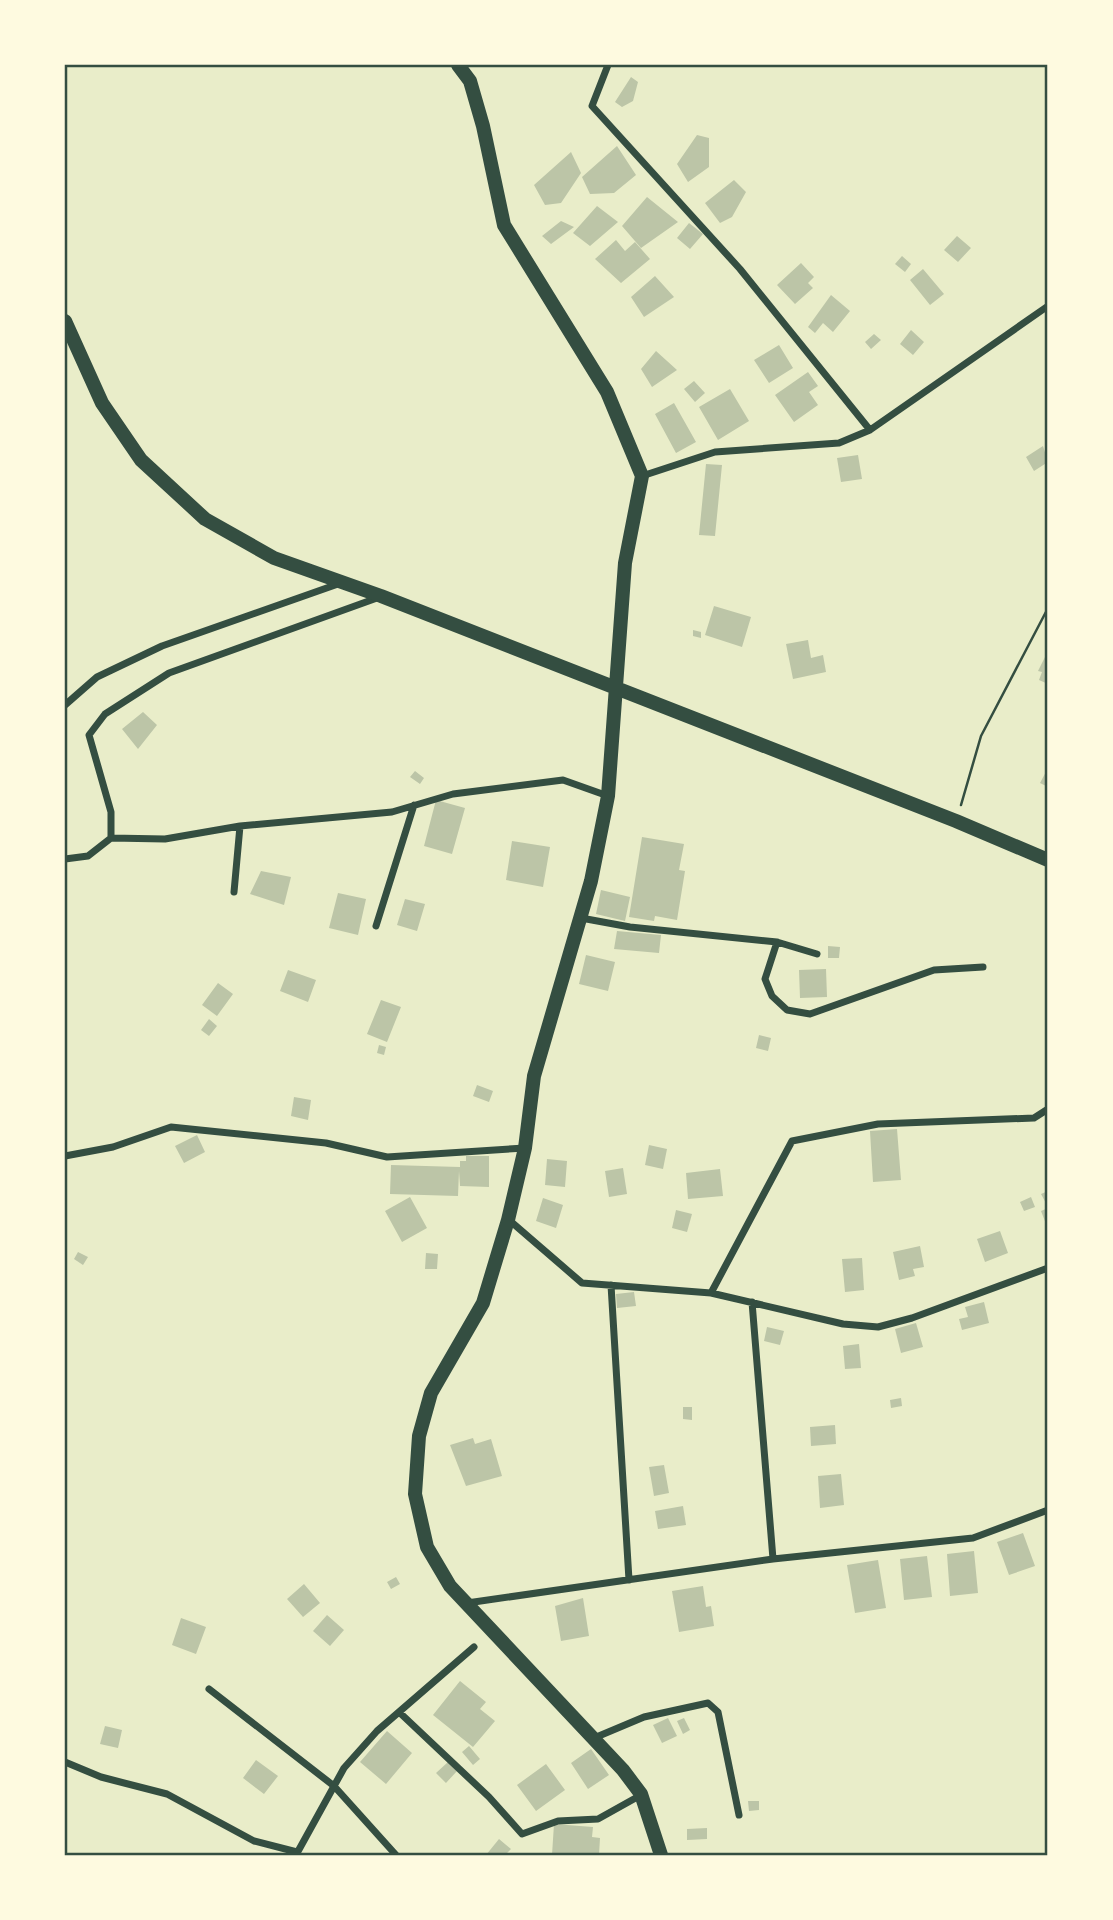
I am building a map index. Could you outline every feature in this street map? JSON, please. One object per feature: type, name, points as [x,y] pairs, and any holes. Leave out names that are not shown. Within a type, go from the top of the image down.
[{"type":"main road","points":[[458,65],[470,80],[483,126],[504,225],[607,392],[642,476],[625,563],[608,796],[580,918],[534,1076],[525,1148],[508,1220],[483,1303],[431,1393],[419,1436],[415,1494],[427,1547],[450,1586],[642,1794],[662,1855]]},
{"type":"main road","points":[[65,321],[102,403],[141,460],[205,519],[274,558],[339,584],[381,596],[956,821],[1048,860]]},
{"type":"street","points":[[608,65],[592,106],[740,269],[870,430]]},
{"type":"street","points":[[642,476],[715,452],[839,443],[870,430],[1048,306]]},
{"type":"street","points":[[65,705],[97,677],[162,646],[339,584]]},
{"type":"street","points":[[111,838],[111,812],[89,736],[105,714],[169,673],[381,596]]},
{"type":"street","points":[[65,859],[88,856],[111,838],[165,839],[240,826],[392,812],[453,794],[563,780],[608,796]]},
{"type":"street","points":[[376,926],[414,805]]},
{"type":"street","points":[[234,892],[240,826]]},
{"type":"street","points":[[580,918],[630,927],[778,942],[817,954]]},
{"type":"street","points":[[778,942],[765,979],[772,996],[787,1010],[810,1014],[934,970],[983,967]]},
{"type":"street","points":[[711,1293],[792,1141],[878,1125],[1034,1118],[1048,1109]]},
{"type":"street","points":[[65,1156],[113,1147],[171,1127],[326,1143],[387,1157],[525,1148]]},
{"type":"street","points":[[508,1220],[582,1283],[711,1293],[843,1324],[878,1327],[912,1318],[1048,1268]]},
{"type":"street","points":[[611,1285],[629,1580]]},
{"type":"street","points":[[752,1302],[773,1559]]},
{"type":"street","points":[[467,1603],[773,1559],[973,1538],[1048,1510]]},
{"type":"street","points":[[65,1762],[101,1777],[167,1794],[203,1810],[254,1841],[297,1854],[344,1768],[399,1712],[474,1647]]},
{"type":"street","points":[[209,1689],[334,1786],[396,1855]]},
{"type":"street","points":[[593,1738],[644,1717],[708,1703],[718,1712],[739,1815]]},
{"type":"street","points":[[399,1712],[489,1797],[522,1834],[558,1821],[598,1819],[642,1794]]},
{"type":"path","points":[[956,821],[981,736],[1048,608]]},
{"type":"building","points":[[631,77],[638,82],[633,101],[622,107],[615,102]]},
{"type":"building","points":[[697,135],[709,138],[709,167],[688,182],[677,164]]},
{"type":"building","points":[[617,146],[636,175],[614,193],[590,194],[582,177]]},
{"type":"building","points":[[571,152],[581,173],[561,203],[545,205],[534,185]]},
{"type":"building","points":[[734,180],[746,192],[732,217],[720,223],[705,203]]},
{"type":"building","points":[[647,197],[678,222],[641,248],[622,226]]},
{"type":"building","points":[[597,206],[618,222],[590,246],[573,233]]},
{"type":"building","points":[[561,221],[574,227],[551,244],[542,236]]},
{"type":"building","points":[[689,223],[703,234],[690,249],[677,238]]},
{"type":"building","points":[[957,236],[971,248],[958,262],[944,250]]},
{"type":"building","points":[[616,240],[625,251],[635,242],[650,259],[621,283],[595,259]]},
{"type":"building","points":[[902,256],[911,264],[905,272],[895,264]]},
{"type":"building","points":[[801,263],[814,277],[808,283],[813,288],[795,304],[777,285]]},
{"type":"building","points":[[923,269],[944,294],[930,305],[910,280]]},
{"type":"building","points":[[655,276],[674,297],[644,317],[631,297]]},
{"type":"building","points":[[831,295],[850,311],[833,332],[823,323],[815,333],[808,327]]},
{"type":"building","points":[[911,330],[924,342],[913,355],[900,344]]},
{"type":"building","points":[[874,334],[881,340],[871,349],[865,342]]},
{"type":"building","points":[[779,345],[793,368],[769,383],[754,360]]},
{"type":"building","points":[[656,351],[677,370],[652,387],[641,369]]},
{"type":"building","points":[[808,372],[818,386],[809,392],[818,405],[794,422],[775,395]]},
{"type":"building","points":[[694,381],[705,393],[695,402],[684,389]]},
{"type":"building","points":[[730,389],[749,421],[718,440],[699,407]]},
{"type":"building","points":[[674,403],[696,442],[676,453],[655,414]]},
{"type":"building","points":[[1043,446],[1048,462],[1034,471],[1026,457]]},
{"type":"building","points":[[858,455],[862,479],[841,482],[837,458]]},
{"type":"building","points":[[706,464],[722,465],[715,536],[699,535]]},
{"type":"building","points":[[714,606],[751,617],[742,647],[705,635]]},
{"type":"building","points":[[693,630],[701,632],[701,638],[693,636]]},
{"type":"building","points":[[808,640],[811,658],[823,655],[826,672],[793,679],[786,644]]},
{"type":"building","points":[[1048,651],[1048,684],[1039,680],[1042,672],[1038,671]]},
{"type":"building","points":[[143,712],[157,725],[138,749],[122,729]]},
{"type":"building","points":[[1048,768],[1048,787],[1040,783]]},
{"type":"building","points":[[415,771],[424,778],[420,784],[410,777]]},
{"type":"building","points":[[436,800],[465,808],[452,854],[424,846]]},
{"type":"building","points":[[642,837],[684,844],[679,870],[685,871],[677,920],[655,916],[654,921],[629,917]]},
{"type":"building","points":[[512,841],[550,847],[543,887],[506,880]]},
{"type":"building","points":[[261,871],[291,877],[284,905],[250,894]]},
{"type":"building","points":[[601,890],[630,897],[625,921],[596,914]]},
{"type":"building","points":[[338,893],[366,899],[358,935],[329,928]]},
{"type":"building","points":[[405,899],[425,904],[417,931],[397,925]]},
{"type":"building","points":[[617,931],[661,935],[659,953],[614,949]]},
{"type":"building","points":[[828,946],[840,947],[839,958],[828,958]]},
{"type":"building","points":[[586,955],[615,962],[608,991],[579,984]]},
{"type":"building","points":[[826,969],[827,997],[800,998],[799,970]]},
{"type":"building","points":[[288,970],[316,980],[308,1002],[280,991]]},
{"type":"building","points":[[218,983],[233,994],[217,1016],[202,1005]]},
{"type":"building","points":[[381,1000],[401,1007],[387,1042],[367,1034]]},
{"type":"building","points":[[209,1019],[217,1026],[209,1036],[201,1030]]},
{"type":"building","points":[[759,1035],[771,1038],[768,1051],[756,1048]]},
{"type":"building","points":[[379,1045],[386,1047],[384,1055],[377,1053]]},
{"type":"building","points":[[477,1085],[493,1091],[489,1102],[473,1096]]},
{"type":"building","points":[[294,1097],[311,1100],[308,1120],[291,1116]]},
{"type":"building","points":[[897,1129],[901,1180],[873,1182],[870,1131]]},
{"type":"building","points":[[197,1135],[205,1152],[184,1163],[175,1146]]},
{"type":"building","points":[[649,1145],[667,1149],[663,1169],[645,1165]]},
{"type":"building","points":[[466,1156],[489,1156],[489,1187],[460,1186],[459,1171],[458,1196],[390,1194],[391,1165],[460,1167],[460,1161],[466,1161]]},
{"type":"building","points":[[547,1159],[567,1161],[565,1187],[545,1185]]},
{"type":"building","points":[[623,1168],[627,1194],[609,1197],[605,1171]]},
{"type":"building","points":[[720,1169],[723,1196],[688,1199],[686,1173]]},
{"type":"building","points":[[1048,1191],[1048,1207],[1041,1194]]},
{"type":"building","points":[[410,1197],[427,1228],[402,1242],[385,1211]]},
{"type":"building","points":[[1031,1197],[1035,1207],[1024,1211],[1020,1202]]},
{"type":"building","points":[[543,1198],[563,1205],[556,1228],[536,1221]]},
{"type":"building","points":[[1048,1208],[1048,1229],[1041,1211]]},
{"type":"building","points":[[676,1210],[692,1214],[687,1232],[672,1228]]},
{"type":"building","points":[[1000,1231],[1008,1253],[985,1262],[977,1239]]},
{"type":"building","points":[[920,1246],[924,1267],[913,1269],[915,1276],[899,1280],[893,1252]]},
{"type":"building","points":[[78,1252],[88,1257],[83,1265],[74,1259]]},
{"type":"building","points":[[426,1253],[438,1254],[437,1269],[425,1269]]},
{"type":"building","points":[[862,1258],[864,1290],[845,1292],[842,1259]]},
{"type":"building","points":[[634,1292],[636,1306],[617,1308],[616,1294]]},
{"type":"building","points":[[984,1302],[989,1323],[962,1330],[959,1319],[968,1317],[965,1307]]},
{"type":"building","points":[[916,1323],[923,1347],[901,1353],[895,1329]]},
{"type":"building","points":[[767,1327],[784,1331],[780,1345],[764,1341]]},
{"type":"building","points":[[859,1344],[861,1368],[845,1369],[843,1346]]},
{"type":"building","points":[[901,1398],[902,1406],[891,1408],[890,1400]]},
{"type":"building","points":[[683,1407],[692,1407],[692,1420],[683,1419]]},
{"type":"building","points":[[835,1425],[836,1444],[811,1446],[810,1427]]},
{"type":"building","points":[[473,1438],[475,1444],[491,1439],[502,1476],[466,1486],[450,1445]]},
{"type":"building","points":[[664,1465],[669,1493],[654,1496],[649,1467]]},
{"type":"building","points":[[841,1474],[844,1505],[820,1508],[818,1476]]},
{"type":"building","points":[[683,1506],[686,1525],[658,1529],[655,1511]]},
{"type":"building","points":[[1023,1533],[1035,1566],[1009,1575],[997,1542]]},
{"type":"building","points":[[974,1551],[978,1593],[950,1596],[947,1554]]},
{"type":"building","points":[[927,1556],[932,1597],[904,1600],[900,1559]]},
{"type":"building","points":[[878,1560],[886,1608],[855,1613],[847,1565]]},
{"type":"building","points":[[396,1577],[400,1584],[391,1589],[387,1582]]},
{"type":"building","points":[[304,1584],[320,1603],[303,1617],[287,1599]]},
{"type":"building","points":[[703,1586],[706,1607],[711,1606],[714,1626],[679,1632],[672,1591]]},
{"type":"building","points":[[583,1598],[589,1636],[561,1641],[555,1606]]},
{"type":"building","points":[[327,1615],[344,1630],[330,1646],[313,1631]]},
{"type":"building","points":[[181,1618],[206,1627],[196,1654],[172,1645]]},
{"type":"building","points":[[460,1681],[486,1702],[480,1709],[495,1721],[473,1747],[433,1715]]},
{"type":"building","points":[[668,1718],[677,1736],[662,1743],[653,1725]]},
{"type":"building","points":[[684,1718],[690,1730],[683,1734],[677,1721]]},
{"type":"building","points":[[105,1726],[122,1730],[118,1748],[100,1744]]},
{"type":"building","points":[[387,1731],[412,1753],[386,1784],[360,1762]]},
{"type":"building","points":[[469,1746],[480,1759],[473,1765],[462,1752]]},
{"type":"building","points":[[591,1749],[609,1775],[588,1789],[571,1763]]},
{"type":"building","points":[[256,1760],[278,1776],[264,1794],[243,1778]]},
{"type":"building","points":[[448,1762],[457,1771],[446,1783],[436,1773]]},
{"type":"building","points":[[546,1764],[565,1790],[536,1811],[517,1785]]},
{"type":"building","points":[[748,1801],[759,1801],[759,1810],[749,1811]]},
{"type":"building","points":[[554,1824],[593,1827],[592,1837],[600,1838],[599,1855],[552,1855]]},
{"type":"building","points":[[707,1828],[707,1839],[687,1840],[687,1829]]},
{"type":"building","points":[[499,1839],[511,1849],[505,1855],[486,1855]]}]
